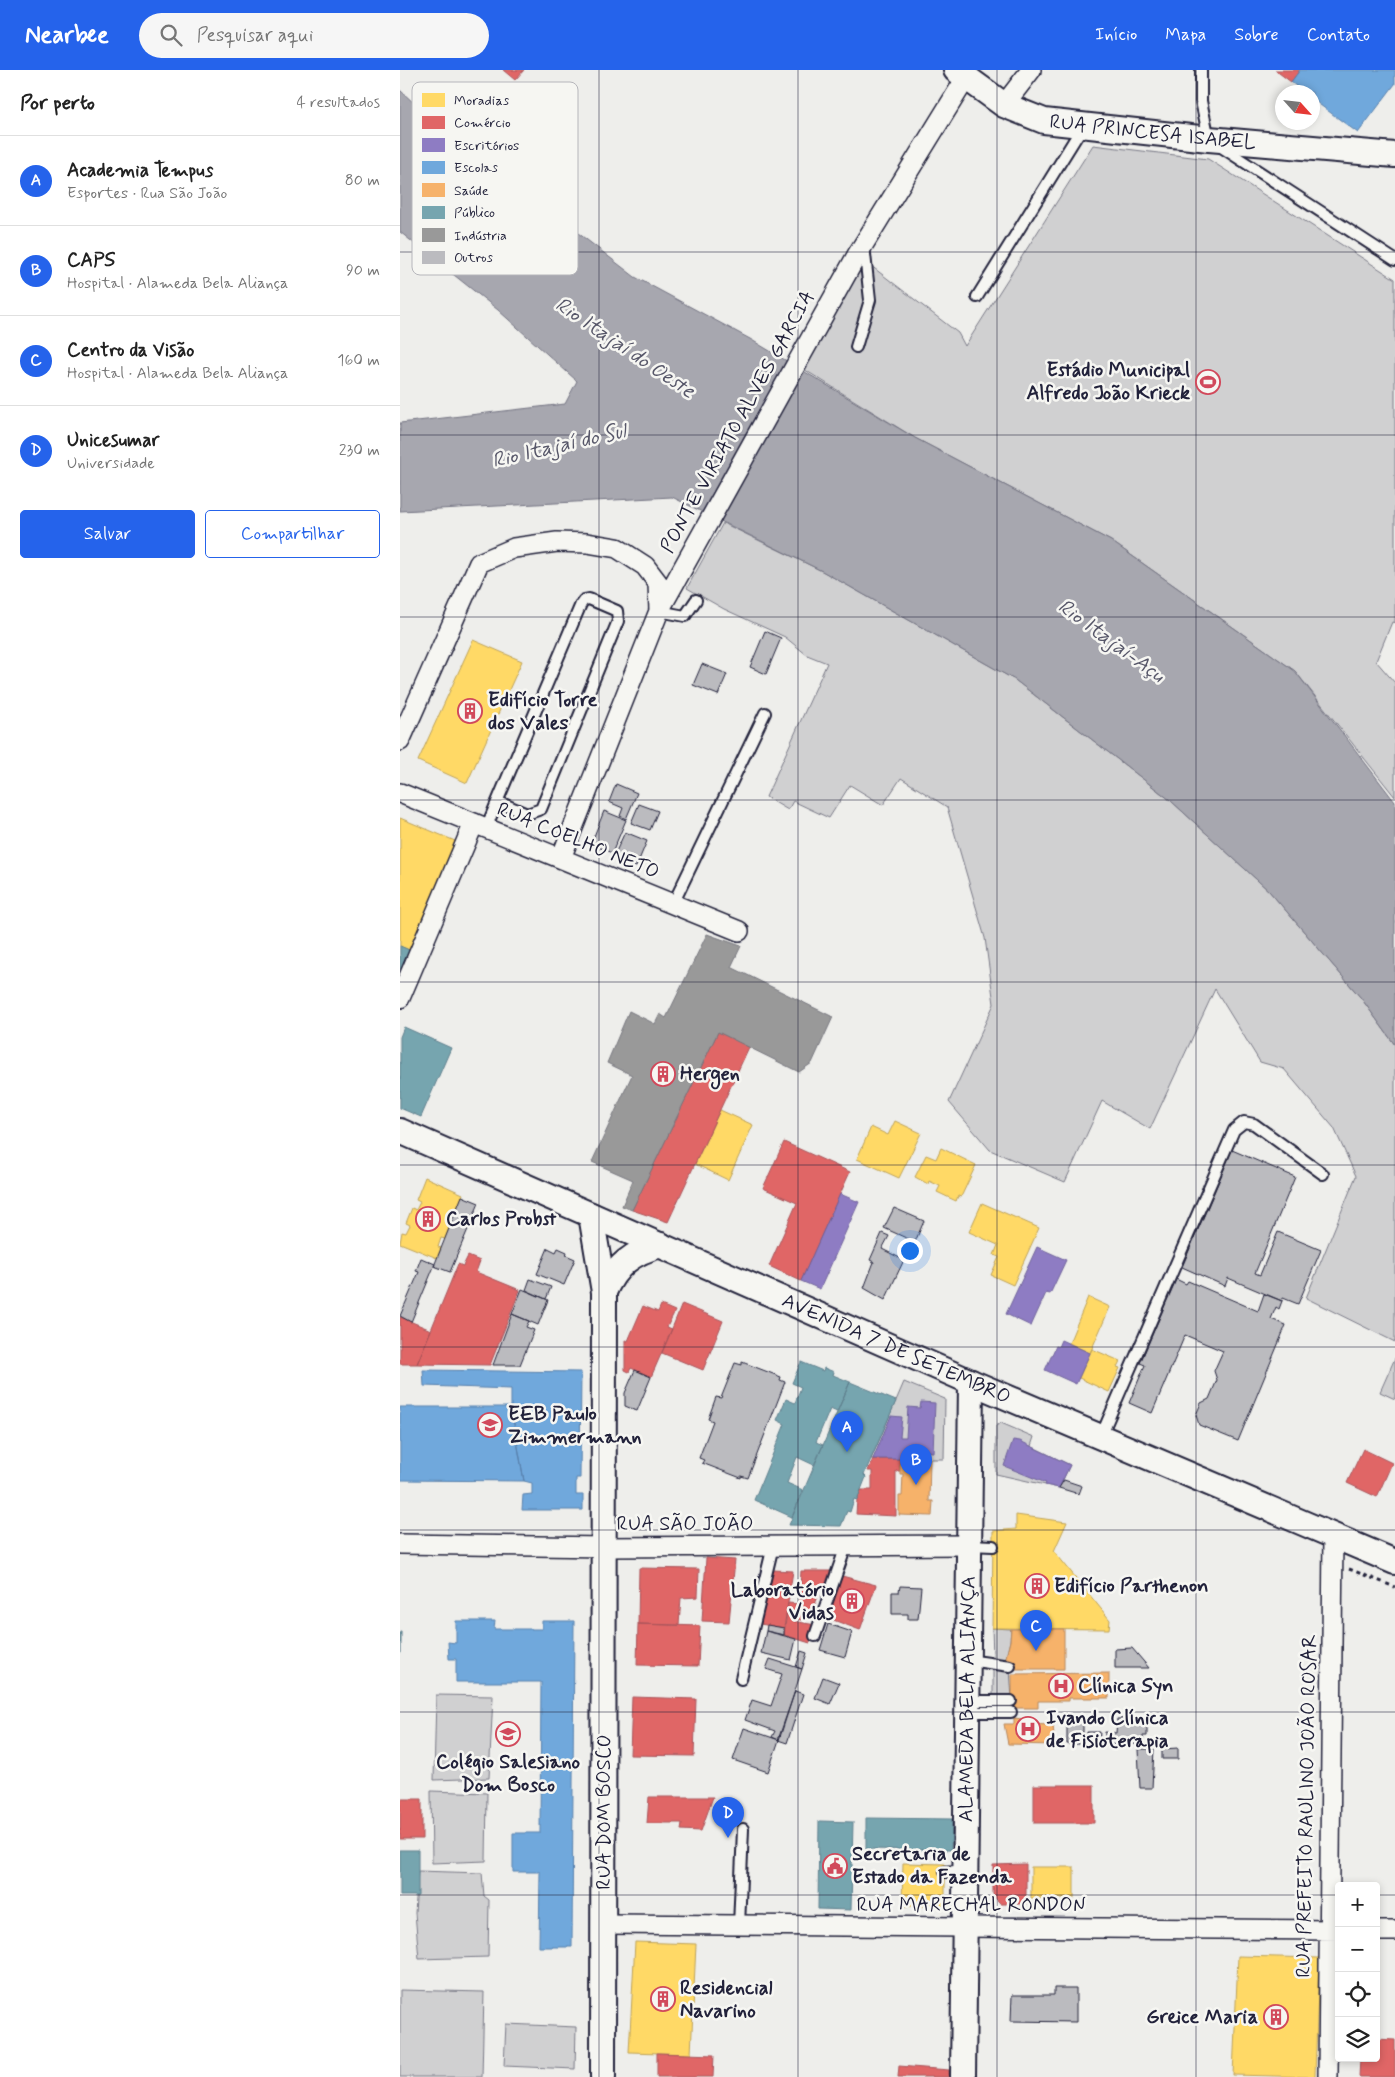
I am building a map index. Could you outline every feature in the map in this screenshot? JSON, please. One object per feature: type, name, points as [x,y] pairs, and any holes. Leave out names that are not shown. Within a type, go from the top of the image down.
[{"type":"street","points":[[1004,105],[1031,70]]},
{"type":"street","name":"RUA PRINCESA ISABEL","points":[[961,74],[1004,105],[1034,119],[1208,139],[1395,155]]},
{"type":"street","name":"PONTE VIRIATO ALVES GARCIA","points":[[561,858],[659,611],[860,249],[961,74]]},
{"type":"street","points":[[400,741],[479,563],[514,548],[557,542],[586,543],[617,548],[645,566],[658,583],[659,611]]},
{"type":"street","name":"RUA COELHO NETO","points":[[400,793],[739,931]]},
{"type":"street","points":[[400,998],[480,826]]},
{"type":"street","name":"AVENIDA 7 DE SETEMBRO","points":[[400,1131],[972,1382],[1395,1562]]},
{"type":"street","name":"RUA DOM BOSCO","points":[[591,1215],[604,1292],[603,2077]]},
{"type":"street","points":[[604,1292],[610,1278],[631,1256],[645,1249],[661,1245]]},
{"type":"street","name":"ALAMEDA BELA ALIANÇA","points":[[963,2077],[964,1928],[955,1871],[967,1706],[972,1382]]},
{"type":"street","name":"RUA PREFEITO RAULINO JOÃO ROSAR","points":[[1328,2077],[1333,1930],[1332,1535]]},
{"type":"street","name":"RUA SÃO JOÃO","points":[[400,1544],[605,1547],[970,1545]]},
{"type":"street","name":"RUA MARECHAL RONDON","points":[[604,1924],[1333,1930]]},
{"type":"street","points":[[1380,1931],[1395,1931]]},
{"type":"lane","points":[[1201,70],[1201,101],[1208,139],[1395,260]]},
{"type":"lane","points":[[977,297],[1083,126]]},
{"type":"lane","points":[[856,347],[870,300],[860,249]]},
{"type":"lane","points":[[480,826],[498,802],[581,604],[584,600],[589,599],[617,611],[618,621],[541,809],[527,814],[498,802]]},
{"type":"lane","points":[[659,611],[685,616],[696,600]]},
{"type":"lane","points":[[673,904],[765,713]]},
{"type":"lane","points":[[1101,1436],[1234,1130],[1244,1122],[1254,1124],[1322,1174]]},
{"type":"lane","points":[[970,1545],[993,1546]]},
{"type":"lane","points":[[740,1679],[773,1546]]},
{"type":"lane","points":[[815,1636],[846,1546]]},
{"type":"lane","points":[[968,1660],[1010,1666]]},
{"type":"lane","points":[[967,1706],[1011,1701]]},
{"type":"lane","points":[[967,1706],[1011,1712]]},
{"type":"lane","points":[[739,1926],[743,1829]]},
{"type":"path","points":[[1349,1569],[1395,1588]]},
{"type":"shaded area","name":"Estádio Municipal Alfredo João Krieck","points":[[1093,145],[1208,159],[1395,279],[1395,623],[1392,622],[1376,661],[1395,683],[1395,797],[1295,671],[1111,541],[915,438],[805,370],[857,255],[958,333],[965,346]]},
{"type":"shaded area","points":[[723,523],[822,571],[1015,680],[1170,800],[1269,891],[1361,998],[1395,1045],[1395,1342],[1306,1298],[1356,1176],[1334,1128],[1284,1069],[1260,1062],[1215,989],[1150,1129],[1102,1101],[1065,1182],[990,1150],[949,1102],[994,1004],[985,938],[947,807],[901,778],[883,805],[850,785],[829,818],[793,801],[788,810],[766,797],[827,663],[807,655],[785,637],[724,609],[687,588]]},
{"type":"shaded area","points":[[1395,1358],[1395,1399],[1380,1392]]},
{"type":"shaded area","points":[[904,1382],[945,1399],[944,1459],[871,1459]]},
{"type":"shaded area","points":[[1001,1423],[1034,1437],[1031,1446],[1070,1465],[1059,1488],[996,1474],[996,1426]]},
{"type":"shaded area","points":[[992,1628],[1011,1629],[1005,1661],[993,1657]]},
{"type":"shaded area","points":[[993,1668],[1010,1669],[1012,1699],[993,1696]]},
{"type":"shaded area","points":[[436,1695],[493,1696],[489,1778],[434,1780]]},
{"type":"shaded area","points":[[431,1791],[487,1793],[486,1861],[432,1863]]},
{"type":"shaded area","points":[[418,1871],[482,1873],[484,1896],[489,1900],[488,1957],[419,1959],[415,1913]]},
{"type":"shaded area","points":[[400,1990],[484,1992],[482,2077],[400,2077]]},
{"type":"shaded area","points":[[506,2024],[576,2027],[575,2069],[504,2066]]},
{"type":"water","points":[[400,90],[412,101],[412,242],[400,232]]},
{"type":"water","points":[[578,233],[635,277],[750,339],[915,438],[1111,541],[1295,671],[1395,802],[1395,1045],[1361,998],[1269,891],[1170,800],[1015,680],[822,571],[672,497],[400,511],[400,423],[565,404],[577,381],[498,310],[454,275],[578,275]]},
{"type":"building: Moradias","name":"Edifício Torre dos Vales","points":[[473,640],[522,661],[467,783],[418,761]]},
{"type":"building: Moradias","points":[[400,818],[460,843],[414,952],[400,946]]},
{"type":"building: Moradias","points":[[720,1110],[753,1125],[728,1180],[695,1164]]},
{"type":"building: Moradias","points":[[895,1121],[921,1133],[899,1178],[857,1159],[871,1127],[888,1135]]},
{"type":"building: Moradias","points":[[941,1148],[976,1165],[961,1197],[958,1196],[956,1201],[937,1192],[940,1186],[929,1181],[928,1184],[915,1177],[926,1155],[936,1159]]},
{"type":"building: Moradias","name":"Carlos Probst","points":[[425,1177],[463,1194],[454,1215],[451,1214],[447,1223],[450,1225],[445,1239],[441,1238],[438,1247],[441,1248],[437,1258],[400,1243],[402,1232],[406,1233],[410,1225],[406,1223],[412,1208],[416,1210],[420,1202],[416,1200]]},
{"type":"building: Moradias","points":[[982,1203],[1039,1228],[1013,1285],[991,1275],[999,1257],[994,1255],[998,1245],[969,1232]]},
{"type":"building: Moradias","points":[[1088,1297],[1110,1307],[1090,1353],[1069,1343]]},
{"type":"building: Moradias","points":[[1092,1349],[1120,1361],[1117,1367],[1120,1368],[1109,1392],[1079,1378]]},
{"type":"building: Moradias","name":"Edifício Parthenon","points":[[1016,1515],[1067,1522],[1054,1551],[1110,1620],[1109,1629],[992,1628],[993,1531],[1016,1529]]},
{"type":"building: Moradias","points":[[903,1863],[945,1864],[945,1906],[902,1906]]},
{"type":"building: Moradias","points":[[1031,1867],[1074,1867],[1074,1898],[1031,1898]]},
{"type":"building: Moradias","name":"Residencial Navarino","points":[[635,1942],[696,1944],[691,2054],[629,2052]]},
{"type":"building: Moradias","name":"Greice Maria","points":[[1238,1956],[1319,1958],[1315,2077],[1233,2075]]},
{"type":"building: Comércio","points":[[503,70],[524,70],[515,80]]},
{"type":"building: Comércio","points":[[1275,70],[1300,70],[1291,82]]},
{"type":"building: Comércio","points":[[718,1032],[749,1047],[668,1222],[632,1210]]},
{"type":"building: Comércio","points":[[784,1142],[850,1172],[801,1281],[769,1266],[797,1203],[763,1188]]},
{"type":"building: Comércio","points":[[468,1256],[480,1261],[476,1272],[520,1290],[490,1365],[417,1364],[458,1264],[463,1266]]},
{"type":"building: Comércio","points":[[682,1304],[723,1321],[703,1370],[662,1353]]},
{"type":"building: Comércio","points":[[661,1305],[675,1311],[667,1327],[672,1329],[651,1377],[631,1368],[629,1372],[625,1370],[625,1340],[628,1341],[643,1306],[658,1312]]},
{"type":"building: Comércio","points":[[400,1317],[431,1330],[417,1364],[400,1364]]},
{"type":"building: Comércio","points":[[1363,1449],[1392,1463],[1377,1497],[1347,1483]]},
{"type":"building: Comércio","points":[[873,1459],[900,1459],[900,1471],[896,1471],[896,1516],[856,1514],[857,1500],[861,1490],[872,1490],[872,1471],[868,1471]]},
{"type":"building: Comércio","points":[[706,1558],[735,1560],[729,1622],[702,1621]]},
{"type":"building: Comércio","points":[[639,1568],[699,1569],[698,1597],[681,1598],[679,1625],[638,1624]]},
{"type":"building: Comércio","points":[[773,1570],[793,1571],[784,1628],[760,1624]]},
{"type":"building: Comércio","points":[[801,1571],[830,1571],[824,1588],[819,1588],[810,1617],[801,1616],[801,1620],[792,1618],[792,1621],[816,1625],[810,1643],[784,1635],[788,1603],[799,1604]]},
{"type":"building: Comércio","name":"Laboratório Vidas","points":[[842,1576],[876,1585],[860,1630],[828,1618]]},
{"type":"building: Comércio","points":[[638,1624],[700,1626],[698,1666],[637,1665]]},
{"type":"building: Comércio","points":[[632,1697],[696,1699],[694,1756],[630,1755]]},
{"type":"building: Comércio","points":[[1034,1785],[1094,1785],[1094,1823],[1034,1823]]},
{"type":"building: Comércio","points":[[649,1797],[713,1797],[701,1831],[681,1830],[682,1823],[647,1823]]},
{"type":"building: Comércio","points":[[400,1799],[422,1799],[422,1839],[400,1839]]},
{"type":"building: Comércio","points":[[1026,1864],[1026,1904],[1001,1904],[993,1896],[993,1865]]},
{"type":"building: Comércio","points":[[1380,2039],[1395,2040],[1395,2077],[1359,2077],[1360,2062],[1380,2062]]},
{"type":"building: Comércio","points":[[657,2053],[714,2055],[713,2077],[657,2077]]},
{"type":"building: Comércio","points":[[899,2066],[949,2070],[949,2077],[898,2077]]},
{"type":"building: Escritórios","points":[[840,1194],[859,1202],[820,1289],[801,1281]]},
{"type":"building: Escritórios","points":[[1037,1247],[1066,1260],[1050,1294],[1046,1293],[1031,1326],[1006,1314]]},
{"type":"building: Escritórios","points":[[1061,1340],[1090,1353],[1076,1384],[1045,1370],[1056,1346],[1058,1347]]},
{"type":"building: Escritórios","points":[[921,1402],[935,1403],[933,1452],[905,1450],[905,1459],[873,1459],[891,1416],[902,1417],[900,1437],[906,1437],[908,1407],[920,1408]]},
{"type":"building: Escritórios","points":[[1013,1440],[1020,1441],[1070,1465],[1059,1488],[1045,1485],[1046,1483],[1004,1466]]},
{"type":"building: Escolas","points":[[1300,70],[1395,70],[1395,84],[1358,133],[1320,105],[1320,85],[1295,85],[1291,82]]},
{"type":"building: Escolas","points":[[423,1370],[581,1372],[580,1478],[576,1478],[576,1495],[583,1495],[583,1510],[522,1510],[523,1495],[532,1494],[532,1483],[524,1481],[511,1407],[511,1389],[424,1386]]},
{"type":"building: Escolas","points":[[400,1407],[511,1407],[524,1481],[400,1480]]},
{"type":"building: Escolas","points":[[456,1621],[495,1621],[494,1629],[542,1629],[542,1621],[574,1621],[572,1947],[539,1947],[540,1872],[513,1872],[513,1833],[540,1833],[541,1682],[456,1682],[456,1659],[449,1659],[448,1642],[456,1643]]},
{"type":"building: Saúde","points":[[900,1459],[930,1459],[929,1501],[933,1501],[932,1516],[899,1515],[899,1496],[902,1496],[903,1474],[900,1474]]},
{"type":"building: Saúde","points":[[1011,1629],[1064,1629],[1064,1669],[1010,1669],[1005,1661]]},
{"type":"building: Saúde","name":"Clínica Syn","points":[[1109,1673],[1109,1698],[1069,1698],[1069,1701],[1038,1701],[1038,1708],[1012,1708],[1012,1674]]},
{"type":"building: Saúde","name":"Ivando Clínica de Fisioterapia","points":[[1014,1718],[1023,1719],[1023,1724],[1053,1725],[1055,1745],[1008,1744],[1004,1724],[1014,1724]]},
{"type":"building: Público","points":[[400,946],[414,952],[406,972],[400,969]]},
{"type":"building: Público","points":[[404,1027],[451,1048],[421,1117],[400,1108],[400,1037]]},
{"type":"building: Público","points":[[801,1362],[823,1371],[824,1368],[834,1372],[833,1375],[850,1382],[837,1412],[830,1409],[816,1442],[823,1445],[814,1465],[797,1457],[787,1483],[803,1490],[792,1517],[754,1500],[785,1424],[777,1420],[786,1399],[795,1403],[801,1387],[792,1383]]},
{"type":"building: Público","points":[[850,1382],[896,1401],[864,1475],[866,1477],[857,1500],[854,1499],[850,1512],[847,1511],[841,1526],[789,1525]]},
{"type":"building: Público","points":[[401,1632],[401,1653],[400,1653]]},
{"type":"building: Público","points":[[866,1818],[952,1819],[951,1850],[866,1849]]},
{"type":"building: Público","name":"Secretaria de Estado da Fazenda","points":[[819,1821],[853,1822],[851,1910],[818,1909]]},
{"type":"building: Público","points":[[400,1850],[418,1850],[418,1896],[400,1896]]},
{"type":"building: Indústria","name":"Hergen","points":[[707,934],[741,946],[731,967],[833,1017],[812,1063],[799,1072],[718,1032],[632,1210],[622,1206],[633,1180],[592,1162],[632,1075],[607,1063],[629,1011],[655,1024],[660,1014],[666,1018]]},
{"type":"building: Outros","points":[[765,631],[781,638],[766,674],[750,667]]},
{"type":"building: Outros","points":[[702,664],[727,674],[718,695],[693,685]]},
{"type":"building: Outros","points":[[616,784],[637,793],[626,819],[620,816],[623,808],[609,802]]},
{"type":"building: Outros","points":[[639,804],[658,811],[650,830],[631,823]]},
{"type":"building: Outros","points":[[604,811],[626,820],[612,853],[591,844]]},
{"type":"building: Outros","points":[[625,832],[647,841],[636,867],[613,858]]},
{"type":"building: Outros","points":[[1232,1150],[1295,1177],[1255,1273],[1260,1275],[1278,1232],[1321,1250],[1298,1304],[1283,1298],[1282,1301],[1228,1278],[1225,1286],[1182,1267]]},
{"type":"building: Outros","points":[[462,1196],[479,1203],[450,1272],[434,1266]]},
{"type":"building: Outros","points":[[894,1208],[924,1221],[915,1242],[884,1228]]},
{"type":"building: Outros","points":[[882,1233],[889,1236],[882,1249],[904,1260],[885,1300],[864,1288],[874,1262],[870,1260]]},
{"type":"building: Outros","points":[[548,1248],[556,1252],[558,1248],[567,1252],[566,1255],[575,1259],[564,1285],[537,1274]]},
{"type":"building: Outros","points":[[421,1258],[435,1264],[411,1322],[400,1316],[419,1272],[416,1271]]},
{"type":"building: Outros","points":[[530,1279],[551,1287],[546,1299],[526,1290]]},
{"type":"building: Outros","points":[[1176,1279],[1186,1284],[1188,1281],[1258,1311],[1264,1294],[1282,1301],[1279,1309],[1276,1307],[1271,1319],[1286,1325],[1238,1441],[1199,1425],[1196,1415],[1201,1403],[1209,1399],[1217,1380],[1214,1371],[1223,1351],[1185,1335],[1152,1413],[1129,1403],[1145,1365],[1140,1363]]},
{"type":"building: Outros","points":[[522,1289],[548,1300],[538,1325],[512,1314]]},
{"type":"building: Outros","points":[[512,1314],[529,1321],[526,1327],[534,1330],[520,1365],[493,1365]]},
{"type":"building: Outros","points":[[742,1362],[781,1377],[780,1380],[785,1382],[748,1478],[741,1476],[741,1478],[702,1463],[704,1460],[699,1458],[713,1421],[708,1419],[716,1397],[721,1398],[735,1363],[742,1365]]},
{"type":"building: Outros","points":[[635,1370],[651,1377],[637,1411],[625,1406],[625,1393]]},
{"type":"building: Outros","points":[[1064,1480],[1082,1486],[1079,1494],[1059,1488]]},
{"type":"building: Outros","points":[[900,1586],[921,1587],[918,1619],[908,1619],[908,1614],[892,1614],[892,1592],[899,1592]]},
{"type":"building: Outros","points":[[828,1624],[852,1632],[845,1657],[820,1650]]},
{"type":"building: Outros","points":[[767,1625],[784,1628],[784,1635],[766,1631]]},
{"type":"building: Outros","points":[[766,1631],[796,1639],[791,1660],[761,1653]]},
{"type":"building: Outros","points":[[1132,1648],[1149,1668],[1115,1668],[1115,1649]]},
{"type":"building: Outros","points":[[801,1651],[807,1653],[802,1669],[796,1667]]},
{"type":"building: Outros","points":[[770,1659],[802,1669],[779,1740],[772,1737],[775,1731],[745,1720],[752,1700],[771,1706],[782,1674],[766,1669]]},
{"type":"building: Outros","points":[[823,1677],[839,1683],[830,1704],[815,1698]]},
{"type":"building: Outros","points":[[795,1691],[803,1694],[787,1743],[778,1740]]},
{"type":"building: Outros","points":[[1135,1718],[1135,1721],[1147,1721],[1147,1736],[1143,1736],[1143,1744],[1105,1745],[1105,1732],[1116,1733],[1117,1719]]},
{"type":"building: Outros","points":[[1067,1723],[1083,1723],[1083,1744],[1067,1744]]},
{"type":"building: Outros","points":[[744,1728],[779,1740],[768,1772],[733,1760]]},
{"type":"building: Outros","points":[[1087,1732],[1100,1732],[1099,1744],[1087,1744]]},
{"type":"building: Outros","points":[[1178,1748],[1178,1759],[1162,1759],[1162,1749]]},
{"type":"building: Outros","points":[[1138,1749],[1154,1749],[1152,1788],[1140,1788]]},
{"type":"building: Outros","points":[[1054,1988],[1076,1988],[1076,2022],[1011,2021],[1012,1995],[1054,1995]]},
{"type":"place","name":"Estádio Municipal Alfredo João Krieck","points":[[1208,382]]},
{"type":"place","name":"Edifício Torre dos Vales","points":[[470,711]]},
{"type":"place","name":"Hergen","points":[[663,1074]]},
{"type":"place","name":"Carlos Probst","points":[[428,1219]]},
{"type":"place","name":"EEB Paulo Zimmermann","points":[[490,1425]]},
{"type":"place","name":"Academia Tempus","points":[[847,1452]]},
{"type":"place","name":"CAPS","points":[[916,1485]]},
{"type":"place","name":"Edifício Parthenon","points":[[1037,1586]]},
{"type":"place","name":"Laboratório Vidas","points":[[852,1601]]},
{"type":"place","name":"Centro da Visão","points":[[1036,1651]]},
{"type":"place","name":"Clínica Syn","points":[[1061,1686]]},
{"type":"place","name":"Ivando Clínica de Fisioterapia","points":[[1028,1729]]},
{"type":"place","name":"Colégio Salesiano Dom Bosco","points":[[508,1734]]},
{"type":"place","name":"Unicesumar","points":[[728,1838]]},
{"type":"place","name":"Secretaria de Estado da Fazenda","points":[[835,1866]]},
{"type":"place","name":"Residencial Navarino","points":[[663,1999]]},
{"type":"place","name":"Greice Maria","points":[[1276,2017]]},
{"type":"water label","name":"Rio Itajaí do Oeste","points":[[625,348]]},
{"type":"water label","name":"Rio Itajaí do Sul","points":[[559,446]]},
{"type":"water label","name":"Rio Itajaí-Açu","points":[[1111,641]]}]
